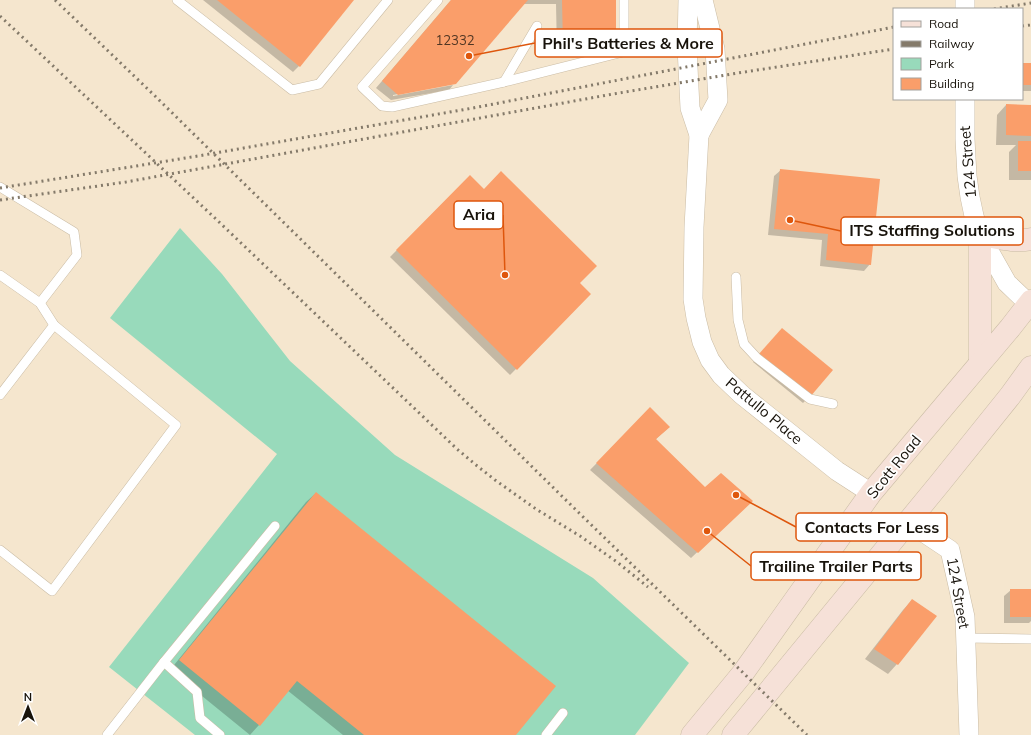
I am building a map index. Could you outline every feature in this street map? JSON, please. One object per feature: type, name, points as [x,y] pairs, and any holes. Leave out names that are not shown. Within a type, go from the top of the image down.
[{"type":"main road","points":[[980,363],[980,235],[1005,239],[1031,239]]},
{"type":"main road","name":"Scott Road","points":[[692,735],[743,673],[871,493],[1030,303]]},
{"type":"main road","points":[[733,735],[908,522],[1010,396],[1031,367]]},
{"type":"main road","points":[[1010,396],[1031,391]]},
{"type":"street","name":"Pattullo Place","points":[[688,0],[687,41],[690,108],[699,134],[694,227],[693,299],[702,342],[710,360],[721,375],[742,395],[837,471],[871,493]]},
{"type":"street","name":"Pattullo Place","points":[[699,134],[718,100],[715,49],[703,0]]},
{"type":"street","name":"124 Street","points":[[965,100],[967,176],[974,216],[980,235],[1007,283],[1030,303]]},
{"type":"street","name":"124 Street","points":[[908,522],[950,550],[965,617],[969,735]]},
{"type":"lane","points":[[177,0],[292,90],[318,84],[388,0]]},
{"type":"lane","points":[[438,0],[362,87],[382,106],[392,107],[504,82],[624,51],[664,46],[687,41]]},
{"type":"lane","points":[[624,0],[624,51]]},
{"type":"lane","points":[[504,82],[537,26]]},
{"type":"lane","points":[[0,187],[74,232],[77,255],[40,303]]},
{"type":"lane","points":[[0,275],[40,303],[54,325],[176,425],[52,591],[0,550]]},
{"type":"lane","points":[[736,277],[738,320],[744,344],[757,358],[810,399],[833,404]]},
{"type":"lane","points":[[0,395],[54,325]]},
{"type":"lane","points":[[107,735],[274,526]]},
{"type":"lane","points":[[966,638],[1031,639]]},
{"type":"lane","points":[[164,662],[197,692],[200,718],[220,735]]},
{"type":"lane","points":[[546,735],[563,713]]},
{"type":"green space","points":[[180,228],[222,274],[290,361],[395,455],[593,578],[689,663],[635,735],[195,735],[109,667],[277,454],[110,318]]},
{"type":"building","points":[[217,0],[354,0],[300,67]]},
{"type":"building","points":[[451,0],[528,0],[456,84],[398,95],[382,81]]},
{"type":"building","points":[[562,0],[616,0],[616,46],[563,46]]},
{"type":"building","points":[[1023,63],[1031,63],[1031,85],[1023,85]]},
{"type":"building","points":[[1006,104],[1031,105],[1031,136],[1006,135]]},
{"type":"building","points":[[1018,141],[1031,141],[1031,171],[1018,171]]},
{"type":"building","points":[[780,169],[880,179],[871,265],[826,260],[828,234],[774,229]]},
{"type":"building","points":[[501,171],[597,266],[580,283],[591,294],[517,370],[396,250],[470,175],[484,189]]},
{"type":"building","points":[[782,328],[833,370],[810,397],[758,355]]},
{"type":"building","points":[[650,407],[670,427],[656,439],[705,487],[721,473],[753,501],[698,553],[596,463]]},
{"type":"building","points":[[316,492],[556,686],[516,735],[364,735],[297,681],[260,726],[179,660]]},
{"type":"building","points":[[1010,589],[1031,589],[1031,617],[1010,617]]},
{"type":"building","points":[[912,599],[937,616],[898,665],[874,649]]},
{"type":"railway","points":[[55,0],[155,96],[807,735]]},
{"type":"railway","points":[[1000,8],[1031,3]]},
{"type":"railway","points":[[0,16],[457,449],[495,480],[536,509],[580,536],[617,562],[648,587]]},
{"type":"railway","points":[[1023,26],[1031,25]]},
{"type":"railway","points":[[0,188],[198,156],[473,108],[893,27]]},
{"type":"railway","points":[[0,200],[126,182],[613,94],[893,49]]},
{"type":"place","name":"Phil's Batteries & More","points":[[469,56]]},
{"type":"place","name":"ITS Staffing Solutions","points":[[790,220]]},
{"type":"place","name":"Aria","points":[[505,275]]},
{"type":"place","name":"Contacts For Less","points":[[736,495]]},
{"type":"place","name":"Trailine Trailer Parts","points":[[707,531]]}]
